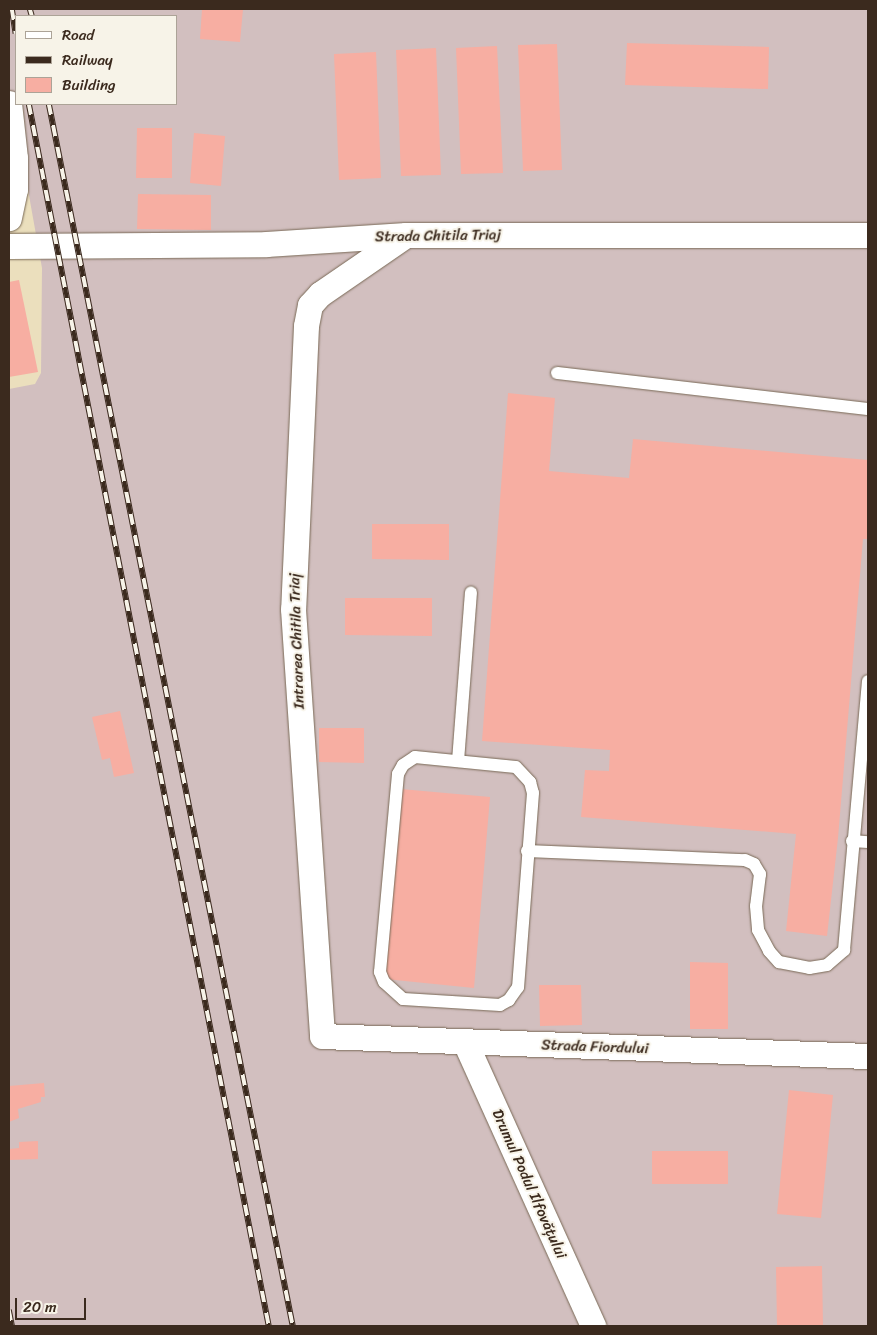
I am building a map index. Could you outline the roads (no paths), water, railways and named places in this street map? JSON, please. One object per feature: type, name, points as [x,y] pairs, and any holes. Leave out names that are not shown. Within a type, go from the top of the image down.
[{"type":"street","points":[[9,103],[15,158],[15,189],[9,218]]},
{"type":"street","name":"Strada Chitila Triaj","points":[[9,246],[266,244],[406,235],[868,235]]},
{"type":"street","name":"Intrarea Chitila Triaj","points":[[322,1036],[293,609],[306,326],[310,305],[320,294],[406,235]]},
{"type":"street","name":"Strada Fiordului","points":[[322,1036],[868,1056]]},
{"type":"street","name":"Drumul Podul Ilfovățului","points":[[466,1042],[594,1326]]},
{"type":"lane","points":[[557,373],[868,409]]},
{"type":"lane","points":[[458,761],[471,592]]},
{"type":"lane","points":[[527,851],[745,860],[754,864],[760,874],[756,906],[758,930],[769,950],[779,962],[809,968],[827,965],[844,950],[852,841],[868,681]]},
{"type":"lane","points":[[415,757],[516,767],[524,774],[533,793],[527,851],[518,987],[514,995],[500,1005],[403,999],[384,982],[380,972],[398,774],[402,765],[415,757]]},
{"type":"lane","points":[[852,841],[868,842]]},
{"type":"railway","points":[[12,9],[15,28]]},
{"type":"railway","points":[[30,9],[32,15]]},
{"type":"railway","points":[[29,105],[269,1326]]},
{"type":"railway","points":[[49,105],[293,1326]]},
{"type":"railway","points":[[9,1310],[12,1326]]}]
